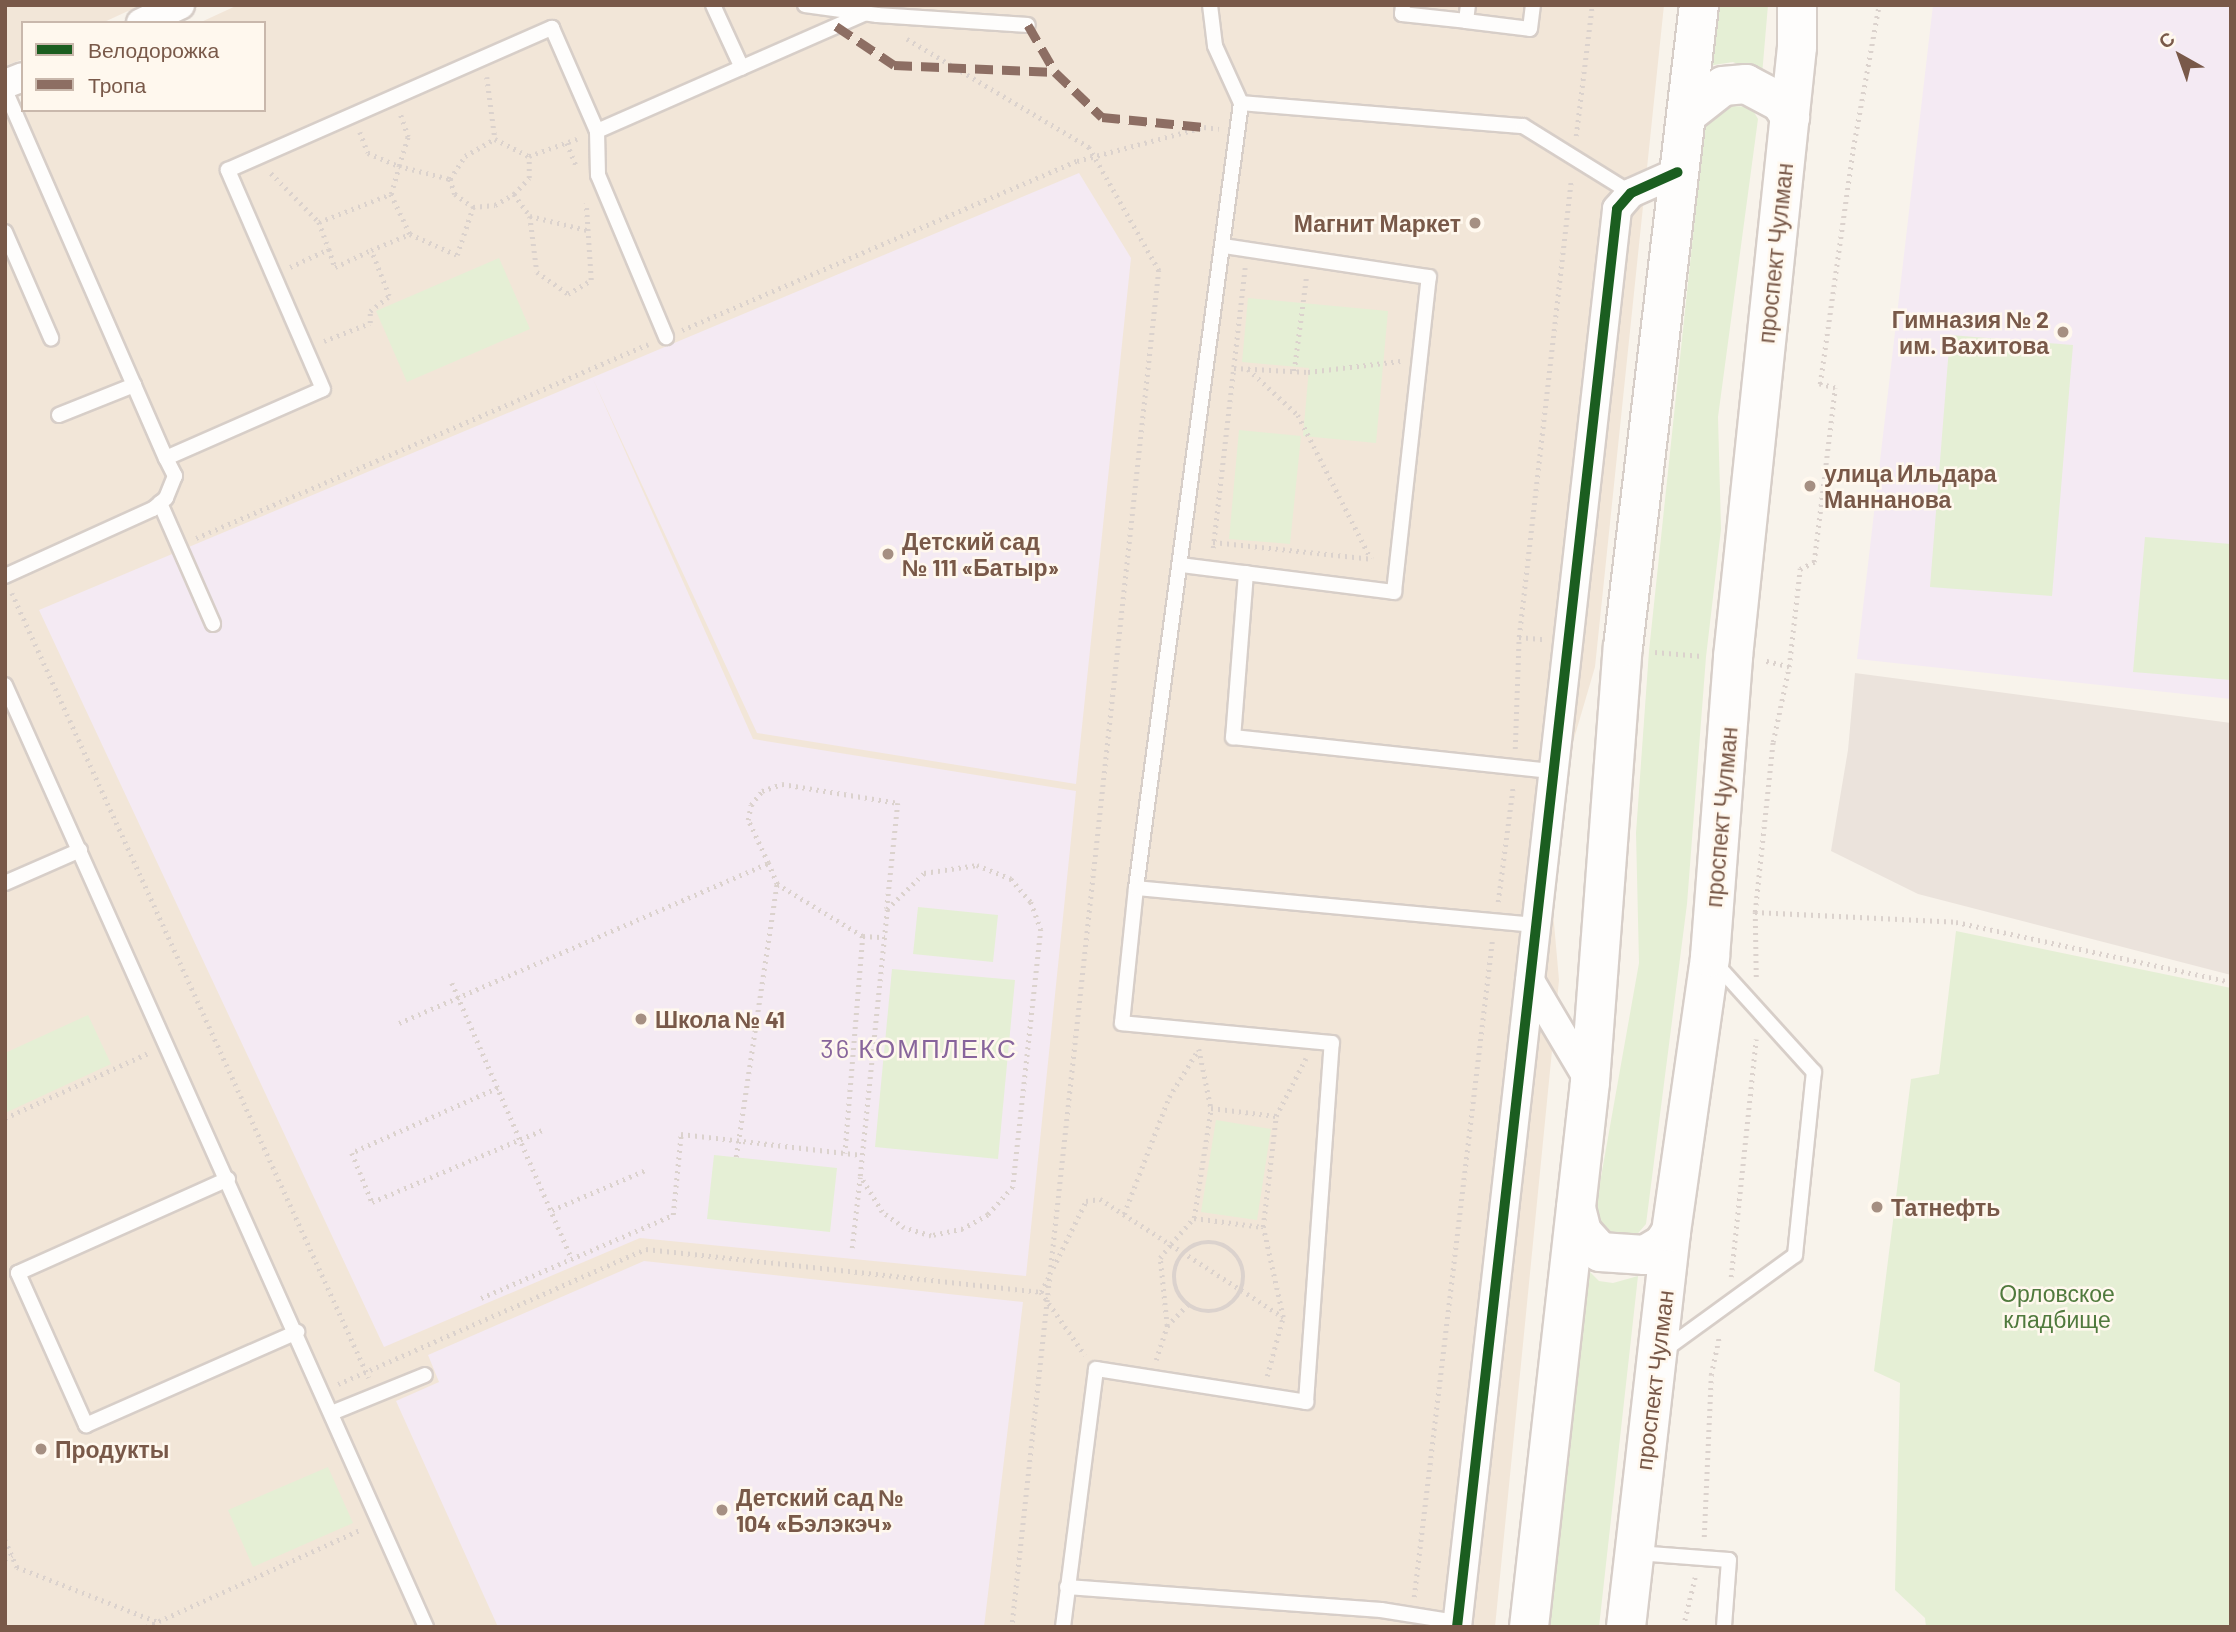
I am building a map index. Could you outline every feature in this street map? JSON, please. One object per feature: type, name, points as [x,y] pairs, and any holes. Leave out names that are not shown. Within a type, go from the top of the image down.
[{"type":"main road","points":[[1528,1627],[1590,1082],[1623,647],[1699,5]]},
{"type":"main road","name":"проспект Чулман","points":[[1626,1627],[1671,1232],[1710,957],[1732,657],[1797,47],[1797,5]]},
{"type":"main road","points":[[1797,47],[1812,5]]},
{"type":"main road","points":[[1686,115],[1723,86],[1746,84],[1781,103],[1790,117]]},
{"type":"main road","points":[[1576,1208],[1582,1232],[1600,1252],[1645,1255],[1663,1244],[1671,1232]]},
{"type":"street","points":[[145,21],[180,5]]},
{"type":"street","points":[[5,85],[21,77]]},
{"type":"street","points":[[1457,1624],[1617,209],[1631,193],[1678,172]]},
{"type":"street","points":[[1530,981],[1590,1082]]},
{"type":"lane","points":[[713,5],[742,68]]},
{"type":"lane","points":[[805,5],[864,14],[1028,25]]},
{"type":"lane","points":[[1063,1627],[1096,1369],[1306,1402],[1332,1043],[1122,1023],[1136,888],[1241,103],[1215,46],[1210,5]]},
{"type":"lane","points":[[1403,5],[1402,14],[1530,29],[1533,5]]},
{"type":"lane","points":[[1466,21],[1468,5]]},
{"type":"lane","points":[[597,131],[864,14]]},
{"type":"lane","points":[[166,458],[323,389],[228,170],[552,28],[597,131],[598,175],[666,337]]},
{"type":"lane","points":[[5,90],[175,476],[160,503],[5,576]]},
{"type":"lane","points":[[1241,103],[1523,127],[1631,193]]},
{"type":"lane","points":[[5,232],[51,338]]},
{"type":"lane","points":[[1181,565],[1394,592],[1429,277],[1223,246]]},
{"type":"lane","points":[[59,415],[134,384]]},
{"type":"lane","points":[[160,503],[214,624]]},
{"type":"lane","points":[[1245,573],[1233,737],[1553,771]]},
{"type":"lane","points":[[5,685],[10,709],[80,850],[334,1412],[426,1627]]},
{"type":"lane","points":[[5,883],[80,850]]},
{"type":"lane","points":[[1136,888],[1536,925]]},
{"type":"lane","points":[[1657,1356],[1795,1255],[1814,1072],[1710,957]]},
{"type":"lane","points":[[228,1179],[18,1273],[23,1286],[86,1425],[297,1332]]},
{"type":"lane","points":[[334,1412],[425,1375]]},
{"type":"lane","points":[[1634,1553],[1730,1560],[1724,1627]]},
{"type":"lane","points":[[1067,1587],[1412,1615],[1457,1624]]},
{"type":"path","points":[[1412,1615],[1515,768],[1519,637],[1592,5]]},
{"type":"path","points":[[1683,1627],[1700,1558],[1711,1375],[1736,1243],[1757,1009],[1755,912],[1773,742],[1789,667],[1800,569],[1814,562],[1835,388],[1820,383],[1853,149],[1879,5]]},
{"type":"path","points":[[864,14],[1089,147],[1159,270],[1012,1627]]},
{"type":"path","points":[[481,59],[491,88],[495,139]]},
{"type":"path","points":[[393,97],[408,137],[391,194],[410,234],[457,255],[473,207]]},
{"type":"path","points":[[353,115],[368,153],[399,166],[450,179]]},
{"type":"path","points":[[179,545],[1094,157],[1204,127]]},
{"type":"path","points":[[495,139],[529,156],[597,131]]},
{"type":"path","points":[[450,179],[465,156],[495,139]]},
{"type":"path","points":[[567,143],[580,176]]},
{"type":"path","points":[[450,179],[455,194],[473,207],[495,205],[514,194],[529,178],[529,156]]},
{"type":"path","points":[[257,157],[318,222],[335,267],[410,234]]},
{"type":"path","points":[[318,222],[391,194]]},
{"type":"path","points":[[514,194],[530,216],[537,272],[568,294],[591,280],[585,198]]},
{"type":"path","points":[[530,216],[587,230]]},
{"type":"path","points":[[274,275],[329,249]]},
{"type":"path","points":[[306,348],[370,323],[370,311],[389,296],[371,250]]},
{"type":"path","points":[[1210,568],[1248,250]]},
{"type":"path","points":[[1294,371],[1308,259]]},
{"type":"path","points":[[1234,368],[1294,371],[1420,359]]},
{"type":"path","points":[[1248,369],[1298,415],[1371,559]]},
{"type":"path","points":[[1213,542],[1397,561]]},
{"type":"path","points":[[11,591],[377,1395]]},
{"type":"path","points":[[1649,651],[1706,657]]},
{"type":"path","points":[[1769,661],[1789,667]]},
{"type":"path","points":[[736,1157],[777,884],[748,820],[751,805],[762,792],[782,784],[898,803],[852,1248]]},
{"type":"path","points":[[399,1023],[768,863]]},
{"type":"path","points":[[860,1176],[882,1212],[904,1228],[931,1236],[971,1224],[988,1214],[1013,1187],[1041,929],[1031,902],[1011,878],[977,865],[924,873],[887,909]]},
{"type":"path","points":[[777,884],[863,936],[885,936]]},
{"type":"path","points":[[1755,912],[1956,922],[2231,982]]},
{"type":"path","points":[[845,1153],[863,936]]},
{"type":"path","points":[[452,983],[572,1259]]},
{"type":"path","points":[[1150,1378],[1167,1326],[1160,1258],[1194,1218],[1211,1108],[1199,1048],[1202,1031]]},
{"type":"path","points":[[1262,1395],[1283,1317],[1263,1227],[1276,1116],[1305,1066],[1308,1039]]},
{"type":"path","points":[[5,1118],[167,1044]]},
{"type":"path","points":[[1124,1214],[1169,1097],[1199,1048]]},
{"type":"path","points":[[498,1088],[352,1153],[372,1202],[545,1129]]},
{"type":"path","points":[[1211,1108],[1276,1116]]},
{"type":"path","points":[[481,1298],[673,1215],[681,1134],[862,1155]]},
{"type":"path","points":[[552,1210],[646,1170]]},
{"type":"path","points":[[1041,1292],[1086,1201],[1100,1199],[1283,1317]]},
{"type":"path","points":[[1194,1218],[1263,1227]]},
{"type":"path","points":[[1206,1242],[1232,1249],[1245,1273],[1242,1290],[1227,1309],[1213,1313],[1187,1305],[1174,1281],[1184,1253],[1206,1242]]},
{"type":"path","points":[[324,1390],[646,1249],[1041,1292]]},
{"type":"path","points":[[1041,1292],[1096,1369]]},
{"type":"path","points":[[1167,1326],[1187,1305]]},
{"type":"path","points":[[146,1627],[382,1520]]},
{"type":"path","points":[[5,1540],[18,1567],[158,1622]]},
{"type":"path","points":[[5,1559],[12,1555]]},
{"type":"shaded area","points":[[5,5],[141,5],[106,21],[21,21],[21,60],[5,66]]},
{"type":"shaded area","points":[[238,5],[1664,5],[1595,667],[1573,742],[1553,912],[1559,980],[1495,1627],[5,1627],[5,109],[21,102],[21,112],[266,112],[266,21],[203,21]]},
{"type":"shaded area","name":"Гимназия № 2 им. Вахитова","points":[[1933,5],[2231,5],[2231,699],[1857,659]]},
{"type":"shaded area","name":"Школа № 41","points":[[1079,173],[1131,258],[1076,784],[757,733],[593,379],[753,739],[1076,791],[1026,1276],[640,1238],[384,1347],[39,610]]},
{"type":"shaded area","points":[[1855,673],[2231,723],[2231,975],[1918,894],[1831,851],[1848,750]]},
{"type":"shaded area","name":"Детский сад № 104 «Бэлэкэч»","points":[[644,1261],[1023,1302],[984,1627],[498,1627],[396,1401],[439,1382],[428,1355]]},
{"type":"green space","points":[[1711,5],[1768,5],[1762,75],[1733,62],[1701,67]]},
{"type":"green space","points":[[1732,106],[1751,107],[1758,119],[1718,417],[1721,529],[1706,657],[1687,904],[1646,1224],[1633,1239],[1608,1239],[1593,1222],[1639,963],[1636,833],[1649,651],[1705,122],[1718,110]]},
{"type":"green space","points":[[499,258],[530,329],[407,382],[376,311]]},
{"type":"green space","points":[[1248,298],[1388,311],[1376,443],[1303,436],[1309,368],[1242,362]]},
{"type":"green space","points":[[1950,335],[2073,345],[2052,596],[1930,587]]},
{"type":"green space","points":[[1239,430],[1301,436],[1290,544],[1229,539]]},
{"type":"green space","points":[[2145,537],[2231,544],[2231,680],[2133,672]]},
{"type":"green space","points":[[918,907],[998,915],[993,962],[913,954]]},
{"type":"green space","name":"Орловское кладбище","points":[[1956,931],[2231,988],[2231,1627],[1926,1627],[1925,1618],[1895,1590],[1900,1383],[1874,1371],[1911,1079],[1939,1074]]},
{"type":"green space","points":[[892,969],[1015,980],[998,1159],[875,1147]]},
{"type":"green space","points":[[88,1015],[111,1064],[5,1113],[5,1053]]},
{"type":"green space","points":[[1216,1120],[1271,1129],[1257,1220],[1201,1212]]},
{"type":"green space","points":[[714,1155],[837,1168],[830,1232],[707,1219]]},
{"type":"green space","points":[[1585,1267],[1599,1281],[1613,1283],[1638,1276],[1599,1627],[1545,1627]]},
{"type":"green space","points":[[328,1467],[353,1523],[253,1567],[228,1510]]},
{"type":"marked path","points":[[1028,25],[1055,72]]},
{"type":"marked path","points":[[836,26],[894,65],[1055,72],[1102,117],[1204,127]]},
{"type":"cycle path","points":[[1457,1627],[1617,209],[1631,193],[1678,172]]},
{"type":"place","name":"Магнит Маркет","points":[[1475,223]]},
{"type":"place","name":"Гимназия № 2 им. Вахитова","points":[[2063,332]]},
{"type":"place","name":"улица Ильдара Маннанова","points":[[1810,486]]},
{"type":"place","name":"Детский сад № 111 «Батыр»","points":[[888,554]]},
{"type":"place","name":"Школа № 41","points":[[641,1019]]},
{"type":"place","name":"Татнефть","points":[[1877,1207]]},
{"type":"place","name":"Продукты","points":[[41,1449]]},
{"type":"place","name":"Детский сад № 104 «Бэлэкэч»","points":[[722,1510]]},
{"type":"district","name":"36 КОМПЛЕКС","points":[[919,1048]]}]
